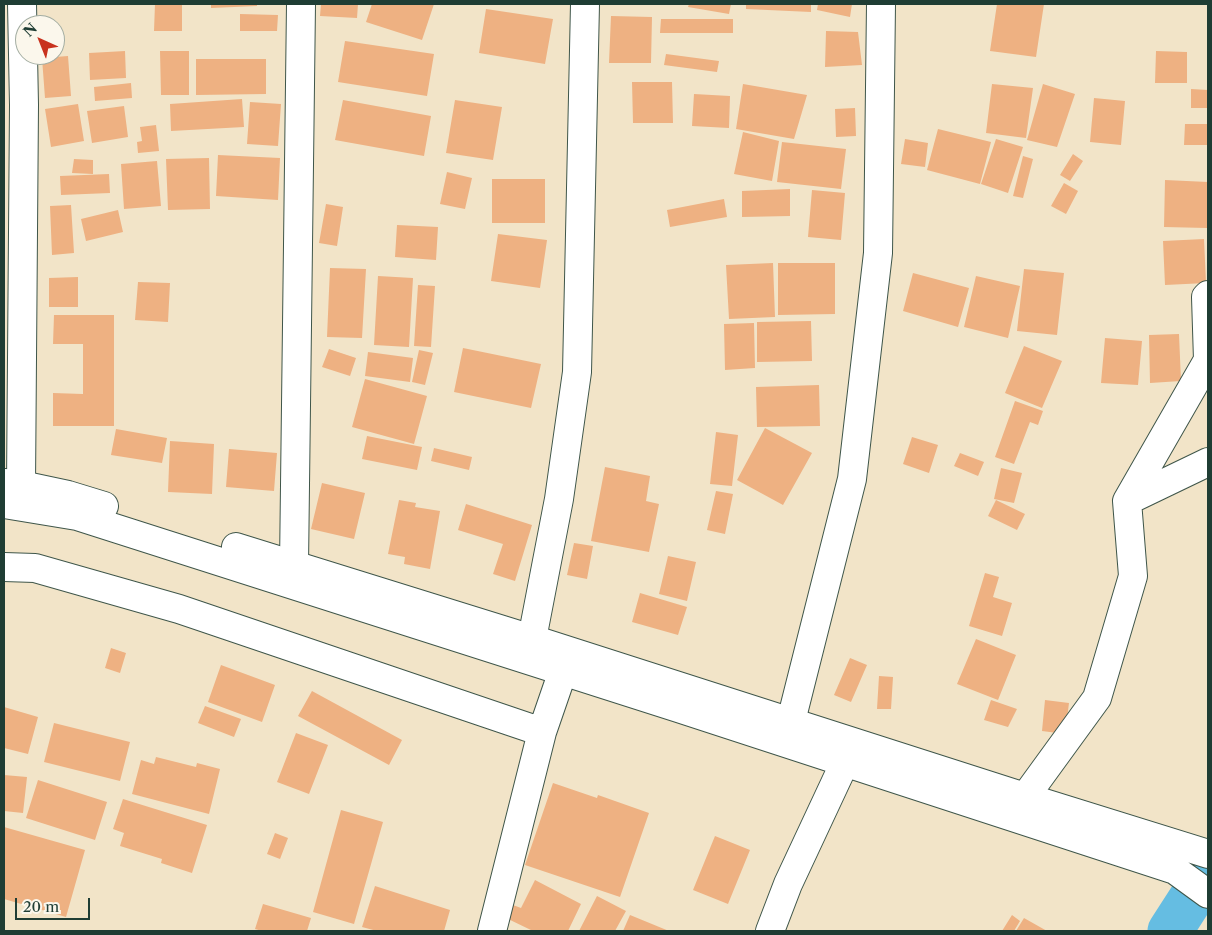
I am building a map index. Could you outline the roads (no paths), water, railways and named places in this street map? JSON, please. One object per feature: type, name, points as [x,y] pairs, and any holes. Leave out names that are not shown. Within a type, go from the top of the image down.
[{"type":"street","points":[[10,490],[24,115],[22,4]]},
{"type":"street","points":[[294,565],[302,4]]},
{"type":"street","points":[[532,638],[559,499],[577,372],[585,4]]},
{"type":"street","points":[[791,721],[852,479],[878,253],[881,4]]},
{"type":"street","points":[[1025,797],[1097,698],[1133,576],[1127,501],[1208,360],[1206,297],[1208,295]]},
{"type":"street","points":[[1127,501],[1208,462]]},
{"type":"street","points":[[10,490],[68,495],[532,638],[1208,854]]},
{"type":"street","points":[[10,490],[77,516],[845,762],[1175,870],[1208,894]]},
{"type":"street","points":[[4,567],[35,568],[180,608],[542,732]]},
{"type":"street","points":[[492,931],[542,732],[563,672]]},
{"type":"street","points":[[770,931],[788,884],[845,762]]},
{"type":"waterway","points":[[1170,931],[1208,872]]}]
